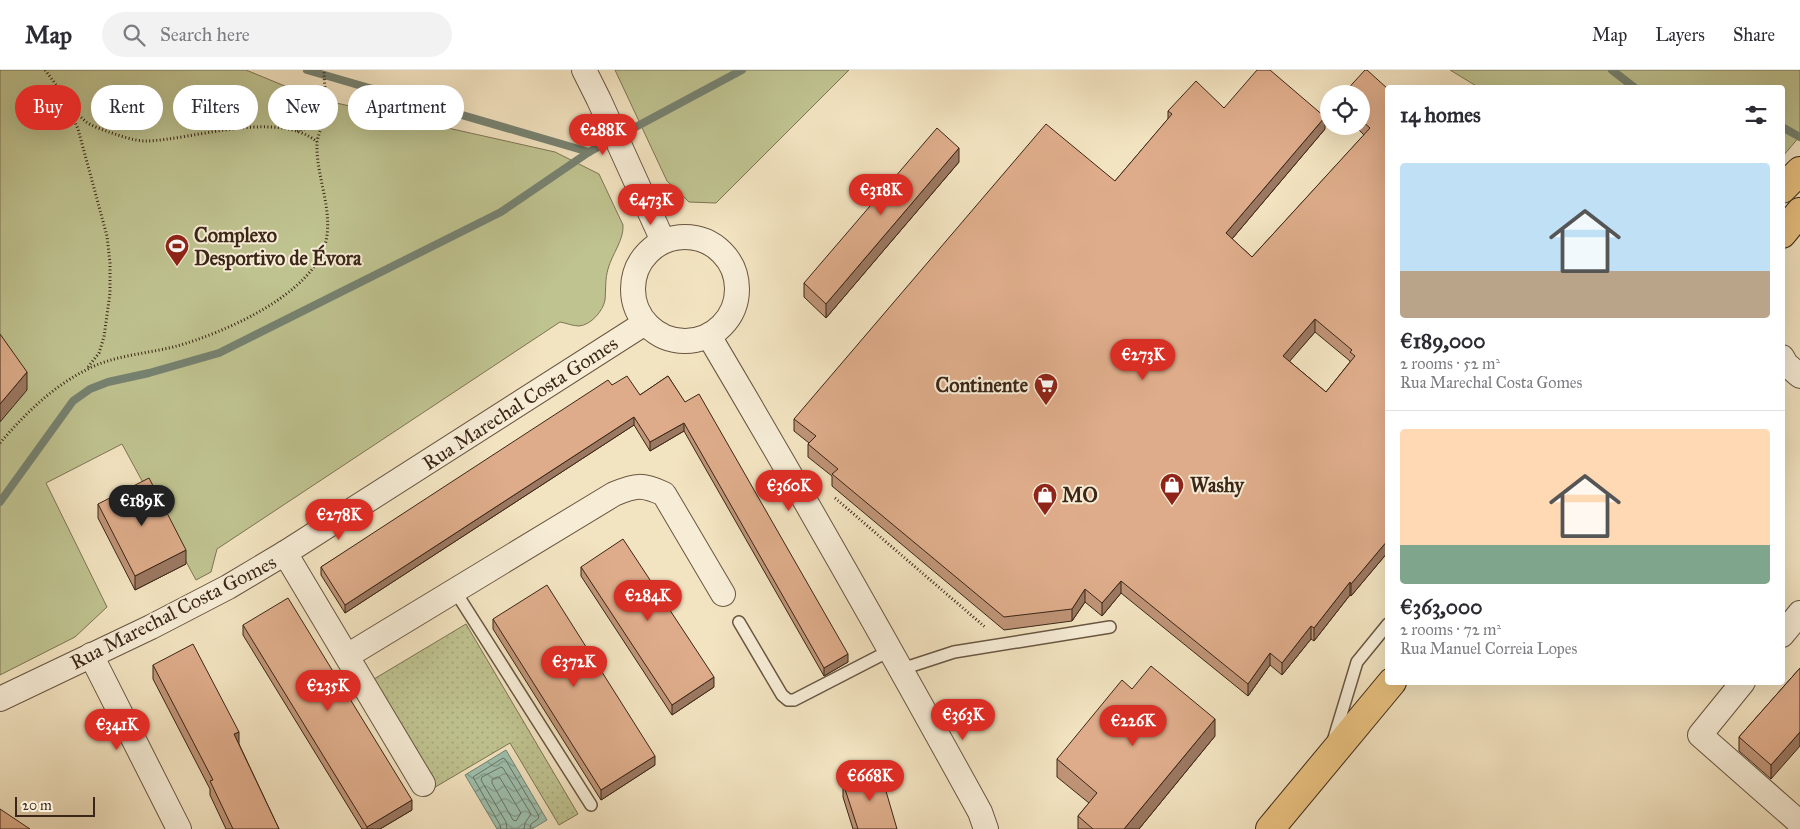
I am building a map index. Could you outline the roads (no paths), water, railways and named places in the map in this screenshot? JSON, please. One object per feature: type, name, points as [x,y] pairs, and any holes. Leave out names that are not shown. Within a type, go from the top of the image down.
[{"type":"main road","points":[[1785,186],[1800,171]]},
{"type":"main road","points":[[1785,230],[1800,212]]},
{"type":"main road","points":[[1270,829],[1390,685]]},
{"type":"street","points":[[584,70],[600,100],[663,241]]},
{"type":"street","points":[[684,237],[705,241],[723,254],[735,274],[736,298],[727,320],[708,336],[695,341],[682,342],[668,339],[656,333],[645,323],[635,307],[632,287],[636,268],[647,252],[663,241],[684,237]]},
{"type":"street","name":"Rua Marechal Costa Gomes","points":[[0,699],[151,627],[228,587],[285,553],[645,323]]},
{"type":"street","points":[[708,336],[896,659],[980,812],[986,829]]},
{"type":"street","points":[[347,656],[614,494],[631,487],[647,486],[664,494],[723,594]]},
{"type":"street","points":[[285,553],[423,784]]},
{"type":"street","points":[[1785,632],[1800,614]]},
{"type":"street","points":[[91,655],[179,829]]},
{"type":"street","points":[[1741,685],[1700,735],[1800,823]]},
{"type":"lane","points":[[455,590],[590,805]]},
{"type":"lane","points":[[739,622],[782,696],[788,700],[794,700],[896,659],[954,652],[1110,627]]},
{"type":"lane","points":[[1328,759],[1357,662],[1385,628]]},
{"type":"water","points":[[506,750],[547,820],[532,829],[497,829],[465,775]]},
{"type":"waterway","points":[[307,70],[589,152]]},
{"type":"waterway","points":[[0,502],[73,401],[90,389],[108,382],[149,373],[219,353],[501,212],[589,152],[742,70]]},
{"type":"waterway","points":[[1612,70],[1631,85]]},
{"type":"waterway","points":[[1785,129],[1800,137]]},
{"type":"place","name":"Complexo Desportivo de Évora","points":[[177,267]]},
{"type":"place","name":"Continente","points":[[1046,406]]},
{"type":"place","name":"Washy","points":[[1172,506]]},
{"type":"place","name":"MO","points":[[1045,516]]}]
